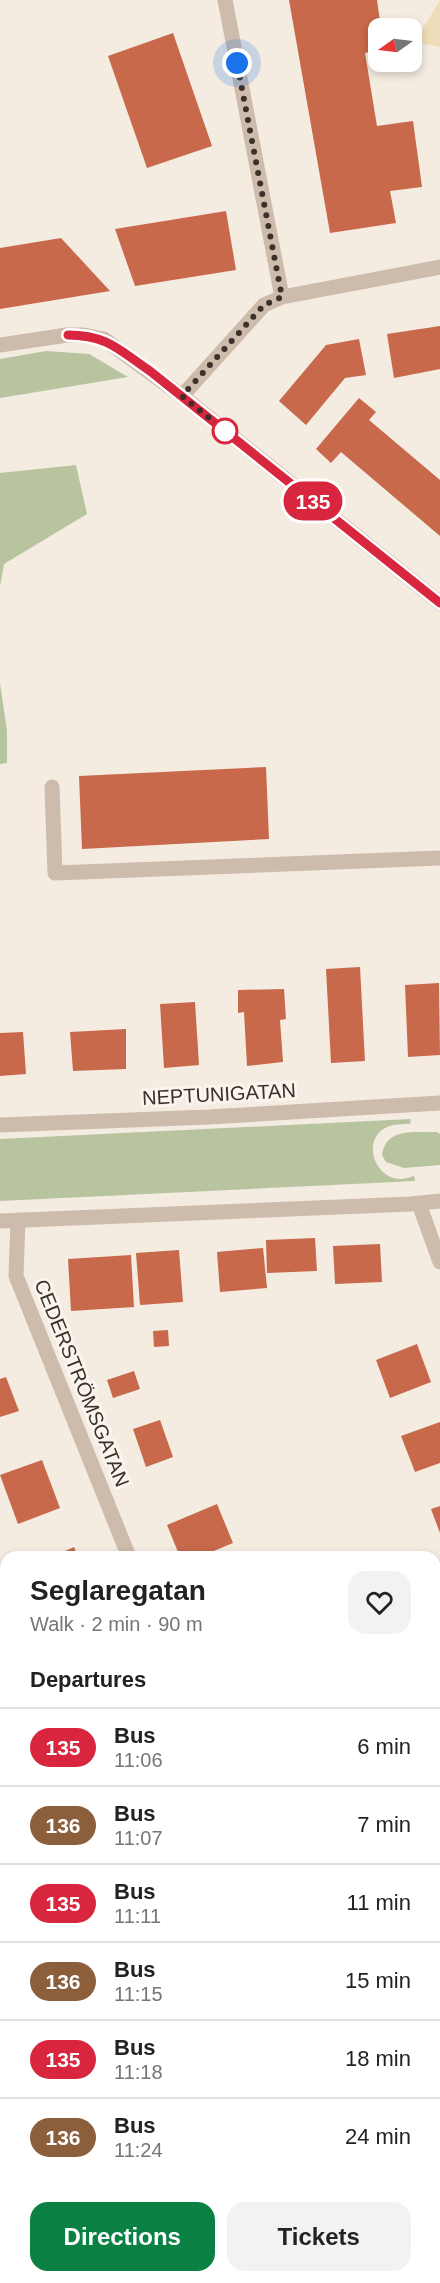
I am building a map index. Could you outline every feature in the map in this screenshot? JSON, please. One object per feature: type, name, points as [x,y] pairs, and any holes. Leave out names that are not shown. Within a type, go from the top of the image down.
[{"type":"street","points":[[225,0],[282,297]]},
{"type":"street","points":[[182,396],[264,305],[282,297],[440,267]]},
{"type":"street","points":[[0,345],[68,335],[104,339],[182,396],[440,603]]},
{"type":"street","points":[[52,788],[56,873],[440,858]]},
{"type":"street","name":"NEPTUNIGATAN","points":[[0,1125],[209,1117],[440,1103]]},
{"type":"street","points":[[0,1221],[419,1204],[440,1201]]},
{"type":"street","points":[[419,1204],[440,1262]]},
{"type":"street","name":"CEDERSTRÖMSGATAN","points":[[18,1220],[16,1276],[127,1551]]},
{"type":"green space","points":[[46,351],[89,354],[128,377],[0,398],[0,359]]},
{"type":"green space","points":[[76,465],[87,514],[4,564],[0,586],[0,473]]},
{"type":"green space","points":[[0,683],[7,731],[7,763],[0,764]]},
{"type":"green space","points":[[411,1119],[410,1124],[390,1126],[379,1133],[374,1140],[373,1148],[374,1157],[383,1172],[400,1179],[414,1176],[415,1181],[0,1201],[0,1139]]},
{"type":"green space","points":[[411,1132],[440,1134],[440,1165],[404,1168],[386,1162],[382,1155],[389,1140],[395,1136]]},
{"type":"sand","points":[[440,0],[440,47],[422,44],[422,30]]},
{"type":"building","points":[[289,0],[377,0],[380,18],[368,18],[368,52],[365,53],[377,126],[413,121],[422,187],[390,191],[396,223],[330,233]]},
{"type":"building","points":[[173,33],[212,146],[147,168],[108,56]]},
{"type":"building","points":[[226,211],[236,270],[135,286],[115,229]]},
{"type":"building","points":[[61,238],[110,291],[0,309],[0,248]]},
{"type":"building","points":[[440,326],[440,369],[394,378],[387,334]]},
{"type":"building","points":[[359,339],[366,375],[345,378],[306,425],[279,401],[326,345]]},
{"type":"building","points":[[359,398],[376,412],[369,420],[440,480],[440,536],[341,452],[331,463],[316,449]]},
{"type":"building","points":[[266,767],[269,839],[82,849],[79,776]]},
{"type":"building","points":[[360,967],[365,1061],[331,1063],[326,969]]},
{"type":"building","points":[[439,983],[440,1055],[408,1057],[405,985]]},
{"type":"building","points":[[284,989],[286,1019],[280,1020],[283,1062],[247,1066],[244,1012],[238,1013],[238,990]]},
{"type":"building","points":[[195,1002],[199,1065],[164,1068],[160,1004]]},
{"type":"building","points":[[126,1029],[126,1069],[73,1071],[70,1032]]},
{"type":"building","points":[[23,1032],[26,1074],[0,1076],[0,1033]]},
{"type":"building","points":[[315,1238],[317,1271],[267,1273],[266,1240]]},
{"type":"building","points":[[380,1244],[382,1282],[335,1284],[333,1246]]},
{"type":"building","points":[[263,1248],[267,1288],[220,1292],[217,1252]]},
{"type":"building","points":[[179,1250],[183,1302],[140,1305],[136,1253]]},
{"type":"building","points":[[131,1255],[134,1307],[71,1311],[68,1259]]},
{"type":"building","points":[[168,1330],[169,1346],[154,1347],[153,1331]]},
{"type":"building","points":[[417,1344],[431,1382],[390,1398],[376,1360]]},
{"type":"building","points":[[134,1371],[140,1389],[113,1398],[107,1380]]},
{"type":"building","points":[[6,1377],[19,1411],[0,1417],[0,1379]]},
{"type":"building","points":[[160,1420],[173,1457],[146,1467],[133,1429]]},
{"type":"building","points":[[440,1422],[440,1463],[415,1472],[401,1436]]},
{"type":"building","points":[[42,1460],[60,1508],[18,1524],[0,1475]]},
{"type":"building","points":[[217,1504],[233,1543],[214,1551],[178,1551],[167,1525]]},
{"type":"building","points":[[440,1506],[440,1533],[431,1509]]},
{"type":"bus line","name":"135","points":[[68,335],[104,339],[150,371],[440,603]]},
{"type":"route","points":[[225,431],[182,396],[264,305],[282,297],[237,63]]}]
